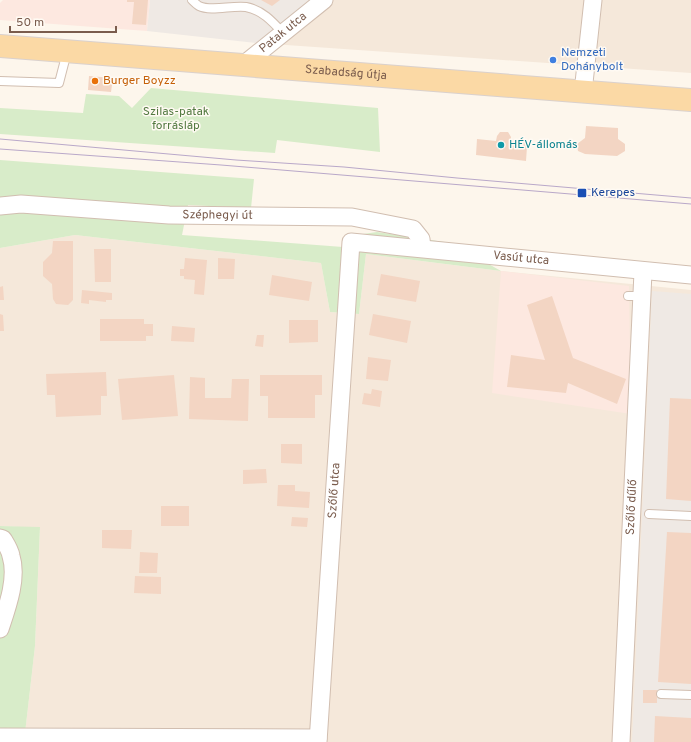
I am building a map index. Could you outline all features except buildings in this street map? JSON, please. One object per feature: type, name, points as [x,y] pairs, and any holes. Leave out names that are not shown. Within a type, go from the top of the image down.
[{"type":"main road","name":"Szabadság útja","points":[[0,46],[691,100]]},
{"type":"street","name":"Patak utca","points":[[242,66],[324,0]]},
{"type":"street","points":[[583,92],[593,0]]},
{"type":"street","name":"Széphegyi út","points":[[0,206],[20,204],[169,215],[352,217],[413,228],[421,239],[422,248]]},
{"type":"street","name":"Vasút utca","points":[[351,242],[422,248],[641,286],[691,275]]},
{"type":"street","name":"Szőlő utca","points":[[0,737],[318,740],[351,242]]},
{"type":"street","name":"Szőlő dűlő","points":[[621,742],[641,286]]},
{"type":"street","points":[[0,538],[3,539],[12,556],[13,572],[11,594],[0,629]]},
{"type":"lane","points":[[192,0],[199,6],[207,8],[245,7],[261,12],[283,33]]},
{"type":"lane","points":[[0,81],[59,83],[67,52]]},
{"type":"lane","points":[[649,514],[691,516]]},
{"type":"lane","points":[[661,694],[691,695]]},
{"type":"shaded area","points":[[3,0],[150,0],[147,31],[0,20],[0,3]]},
{"type":"shaded area","points":[[150,0],[310,0],[257,43],[147,31]]},
{"type":"shaded area","points":[[310,0],[691,0],[691,73],[257,43]]},
{"type":"shaded area","points":[[75,235],[321,263],[330,312],[359,314],[366,254],[501,271],[691,290],[691,742],[24,742],[35,646],[40,528],[0,526],[0,248]]},
{"type":"shaded area","points":[[501,271],[629,286],[631,414],[492,393]]},
{"type":"shaded area","points":[[652,291],[691,294],[691,742],[632,742]]},
{"type":"green space","name":"Szilas-patak forrásláp","points":[[151,88],[378,108],[380,152],[277,140],[275,153],[0,134],[0,108],[83,113],[86,94],[119,96],[132,108]]},
{"type":"green space","points":[[0,160],[254,179],[251,208],[188,205],[182,235],[343,247],[349,236],[377,232],[451,243],[501,271],[366,254],[359,314],[330,312],[321,263],[75,235],[0,248]]},
{"type":"green space","points":[[0,526],[40,527],[35,646],[24,742],[0,742]]},
{"type":"tram line","points":[[0,139],[236,160],[344,167],[691,198]]},
{"type":"tram line","points":[[0,149],[221,165],[691,204]]},
{"type":"place","name":"Nemzeti Dohánybolt","points":[[553,60]]},
{"type":"place","name":"Burger Boyzz","points":[[95,81]]},
{"type":"place","name":"HÉV-állomás","points":[[501,145]]},
{"type":"place","name":"Kerepes","points":[[582,193]]}]
